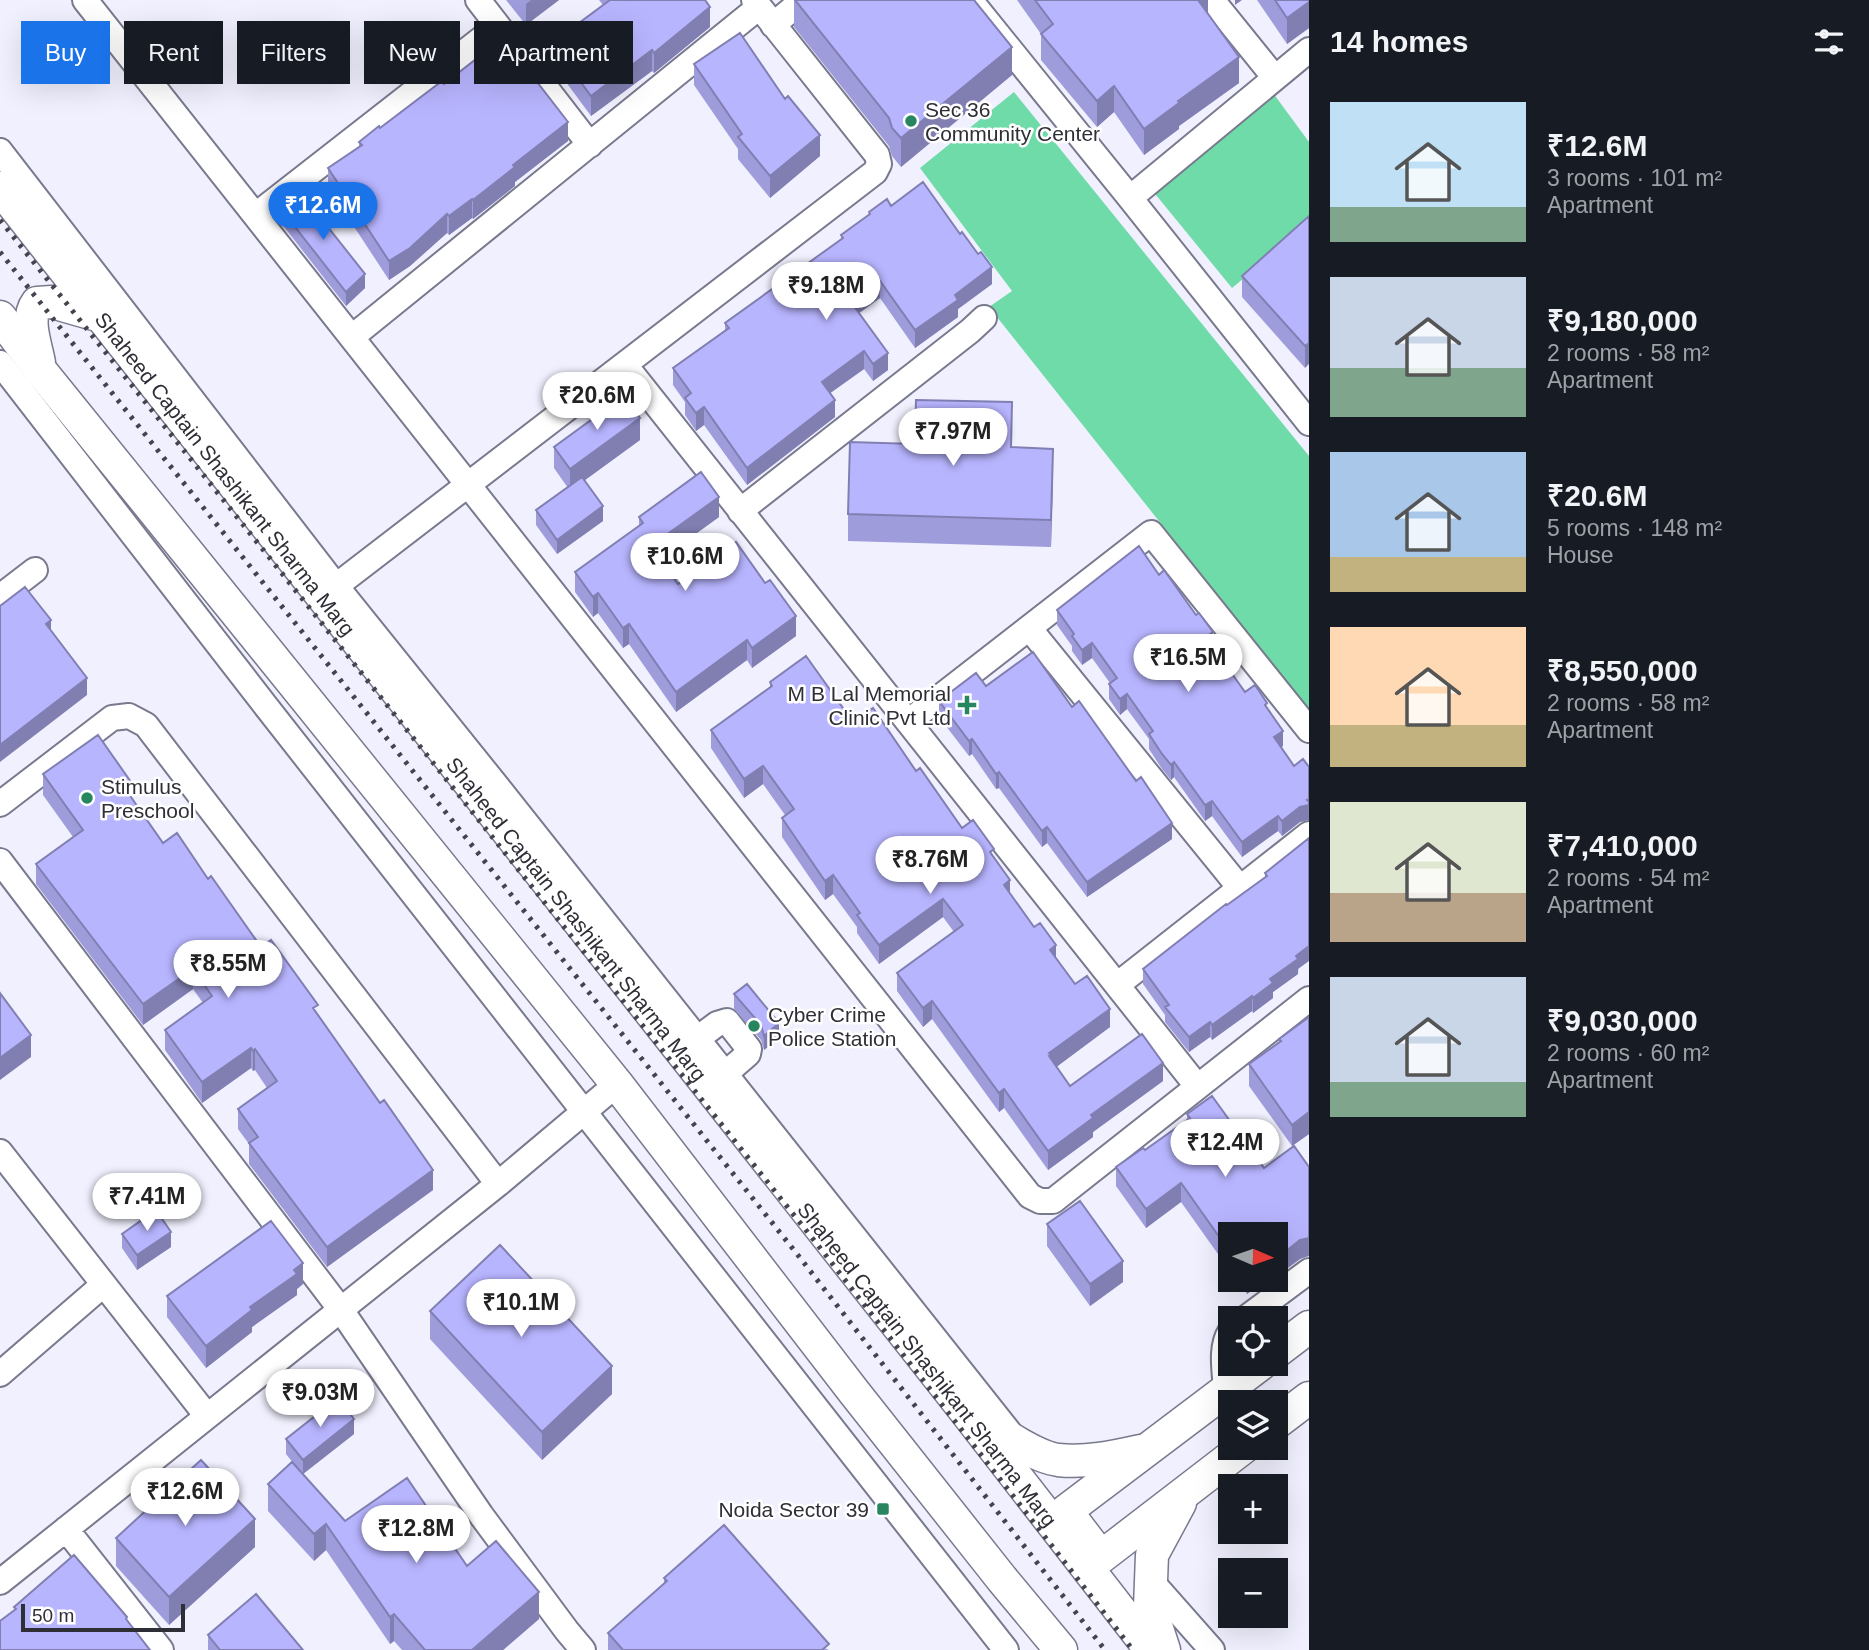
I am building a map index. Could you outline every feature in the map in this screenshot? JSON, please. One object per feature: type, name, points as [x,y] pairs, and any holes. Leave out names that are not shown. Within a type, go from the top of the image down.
[{"type":"main road","name":"Shaheed Captain Shashikant Sharma Marg","points":[[0,188],[101,316],[329,591],[1151,1650]]},
{"type":"main road","points":[[41,371],[32,322],[32,310],[37,303],[52,302],[101,316]]},
{"type":"main road","points":[[0,317],[617,1084],[855,1392],[1061,1650]]},
{"type":"main road","points":[[1288,1343],[1309,1327]]},
{"type":"main road","points":[[1226,1390],[1245,1376]]},
{"type":"main road","points":[[1218,1396],[1066,1511],[1101,1557],[1227,1460]]},
{"type":"main road","points":[[1288,1414],[1309,1398]]},
{"type":"main road","points":[[963,1408],[1018,1444],[1056,1460],[1099,1460],[1150,1449]]},
{"type":"main road","points":[[1164,1650],[1150,1607],[1152,1555],[1185,1492]]},
{"type":"street","points":[[85,0],[1030,1196],[1040,1201],[1053,1201],[1309,999]]},
{"type":"street","points":[[478,0],[494,21]]},
{"type":"street","points":[[352,337],[762,10],[803,0]]},
{"type":"street","points":[[970,0],[1309,423]]},
{"type":"street","points":[[1212,0],[1275,78]]},
{"type":"street","points":[[329,591],[876,173],[879,164],[877,155],[762,10]]},
{"type":"street","points":[[256,215],[474,45]]},
{"type":"street","points":[[1130,198],[1309,50]]},
{"type":"street","points":[[543,84],[590,145]]},
{"type":"street","points":[[0,151],[329,591],[500,790],[1018,1444]]},
{"type":"street","points":[[740,511],[984,318]]},
{"type":"street","points":[[0,363],[1006,1650]]},
{"type":"street","points":[[625,365],[1197,1086]]},
{"type":"street","points":[[908,722],[1151,533],[1309,730]]},
{"type":"street","points":[[0,597],[35,570]]},
{"type":"street","points":[[1029,628],[1240,888]]},
{"type":"street","points":[[0,804],[112,718],[129,716],[146,725],[498,1184]]},
{"type":"street","points":[[1117,985],[1309,834]]},
{"type":"street","points":[[0,861],[341,1310],[481,1515],[583,1650]]},
{"type":"street","points":[[697,1039],[716,1024],[727,1021],[749,1049],[748,1054],[725,1074]]},
{"type":"street","points":[[0,1582],[498,1184],[617,1084]]},
{"type":"street","points":[[0,1152],[207,1416]]},
{"type":"street","points":[[1262,1306],[1309,1271]]},
{"type":"street","points":[[0,1374],[103,1285]]},
{"type":"street","points":[[1225,1376],[1226,1390]]},
{"type":"street","points":[[66,1530],[161,1650]]},
{"type":"street","points":[[1151,1581],[1212,1650]]},
{"type":"green space","points":[[1014,92],[1309,456],[1309,710],[989,307],[1012,291],[920,168]]},
{"type":"green space","points":[[1273,93],[1309,142],[1309,224],[1232,288],[1147,184]]},
{"type":"building","points":[[610,0],[705,0],[710,7],[654,53],[652,50],[633,64],[633,21],[582,21]]},
{"type":"building","name":"Sec 36 Community Center","points":[[795,0],[974,0],[1012,47],[901,138],[892,128],[889,118]]},
{"type":"building","points":[[1035,0],[1198,0],[1239,57],[1144,129],[1114,86],[1097,101],[1041,34],[1053,24]]},
{"type":"building","points":[[1275,0],[1309,0],[1309,2],[1287,18]]},
{"type":"building","points":[[740,33],[785,99],[788,96],[820,135],[770,176],[738,137],[742,134],[694,64]]},
{"type":"building","points":[[474,61],[474,84],[539,84],[568,122],[473,200],[449,216],[447,214],[410,248],[389,261],[328,168],[362,145],[359,142],[379,126],[380,128],[438,84],[460,84],[460,72]]},
{"type":"building","points":[[582,84],[607,84],[591,96]]},
{"type":"building","points":[[923,182],[960,234],[962,232],[978,254],[981,252],[992,267],[955,295],[958,300],[915,330],[880,281],[851,302],[888,353],[873,364],[864,351],[822,382],[835,400],[747,468],[704,407],[696,413],[685,398],[691,393],[673,368],[729,328],[725,323],[843,238],[841,235],[870,214],[869,212],[887,199],[891,206]]},
{"type":"building","points":[[301,193],[365,274],[346,292],[281,209]]},
{"type":"building","points":[[1309,216],[1309,343],[1305,346],[1242,276]]},
{"type":"building","points":[[624,396],[640,418],[570,469],[554,447]]},
{"type":"building","points":[[916,400],[1012,402],[1011,447],[1053,449],[1051,520],[848,514],[850,442],[915,444]]},
{"type":"building","points":[[701,472],[719,497],[651,546],[678,584],[736,542],[765,583],[770,580],[796,616],[752,648],[747,640],[676,692],[629,624],[623,628],[598,593],[593,597],[575,572],[643,523],[639,517]]},
{"type":"building","points":[[582,477],[603,506],[557,540],[536,510]]},
{"type":"building","points":[[1139,546],[1159,575],[1164,570],[1196,615],[1199,613],[1213,632],[1206,637],[1245,692],[1255,685],[1283,731],[1274,737],[1294,766],[1303,759],[1309,767],[1309,805],[1300,807],[1282,821],[1278,816],[1242,842],[1212,801],[1205,805],[1174,762],[1171,765],[1162,754],[1149,734],[1153,731],[1127,694],[1120,699],[1109,684],[1117,678],[1092,643],[1082,650],[1057,610]]},
{"type":"building","points":[[25,587],[51,620],[46,624],[87,678],[0,745],[0,606]]},
{"type":"building","points":[[1033,652],[1072,707],[1079,701],[1136,781],[1141,777],[1172,823],[1087,882],[1047,827],[1042,831],[999,772],[996,774],[972,739],[969,741],[939,701],[976,673],[986,686]]},
{"type":"building","points":[[806,656],[853,722],[873,708],[916,771],[920,768],[962,828],[973,820],[994,849],[990,852],[1010,880],[1004,885],[1034,927],[1040,923],[1056,945],[1050,950],[1075,984],[1087,976],[1110,1009],[1049,1053],[1070,1086],[1142,1034],[1163,1063],[1091,1115],[1093,1118],[1048,1151],[1004,1089],[999,1093],[932,1001],[923,1008],[897,973],[963,925],[943,899],[879,945],[833,875],[825,881],[782,818],[794,809],[763,766],[744,779],[711,730],[772,686],[770,682]]},
{"type":"building","points":[[98,735],[131,782],[124,787],[163,843],[177,833],[208,879],[211,876],[261,947],[271,940],[318,1005],[313,1008],[380,1103],[384,1100],[433,1170],[327,1247],[249,1143],[258,1137],[238,1109],[277,1081],[255,1049],[253,1051],[251,1048],[202,1082],[165,1030],[212,996],[193,969],[143,1004],[36,864],[83,830],[43,774]]},
{"type":"building","points":[[1309,838],[1309,946],[1296,956],[1298,959],[1270,979],[1273,983],[1212,1025],[1210,1022],[1189,1037],[1165,1007],[1169,1005],[1143,969],[1226,904],[1267,876],[1265,873]]},
{"type":"building","points":[[747,984],[779,1023],[764,1036],[761,1025],[734,994]]},
{"type":"building","points":[[0,993],[31,1035],[0,1058]]},
{"type":"building","points":[[1309,1017],[1309,1112],[1292,1125],[1249,1064]]},
{"type":"building","points":[[1212,1096],[1264,1168],[1294,1146],[1309,1167],[1309,1238],[1300,1240],[1288,1250],[1288,1222],[1218,1222],[1218,1235],[1181,1183],[1146,1209],[1116,1167],[1190,1118],[1187,1114]]},
{"type":"building","points":[[1080,1201],[1123,1261],[1090,1284],[1047,1224]]},
{"type":"building","points":[[156,1210],[171,1232],[137,1255],[122,1234]]},
{"type":"building","points":[[271,1221],[303,1263],[294,1270],[297,1274],[250,1307],[252,1310],[206,1346],[167,1296]]},
{"type":"building","points":[[500,1245],[612,1366],[542,1432],[430,1311]]},
{"type":"building","points":[[338,1398],[354,1419],[303,1460],[286,1439]]},
{"type":"building","points":[[201,1460],[255,1519],[169,1597],[116,1538]]},
{"type":"building","points":[[292,1462],[345,1521],[407,1478],[467,1566],[496,1541],[539,1592],[472,1650],[425,1650],[394,1614],[390,1617],[326,1524],[314,1534],[268,1484]]},
{"type":"building","points":[[724,1525],[829,1644],[822,1650],[623,1650],[608,1633],[667,1581],[664,1578]]},
{"type":"building","points":[[74,1555],[127,1617],[150,1650],[0,1650],[0,1621]]},
{"type":"building","points":[[256,1594],[303,1650],[220,1650],[208,1635]]},
{"type":"railway","points":[[0,220],[817,1244],[1133,1650]]},
{"type":"railway","points":[[0,252],[797,1254],[1105,1650]]},
{"type":"place","name":"Sec 36 Community Center","points":[[911,121]]},
{"type":"place","name":"M B Lal Memorial Clinic Pvt Ltd","points":[[967,705]]},
{"type":"place","name":"Stimulus Preschool","points":[[87,798]]},
{"type":"place","name":"Cyber Crime Police Station","points":[[754,1026]]},
{"type":"place","name":"Noida Sector 39","points":[[883,1509]]}]
